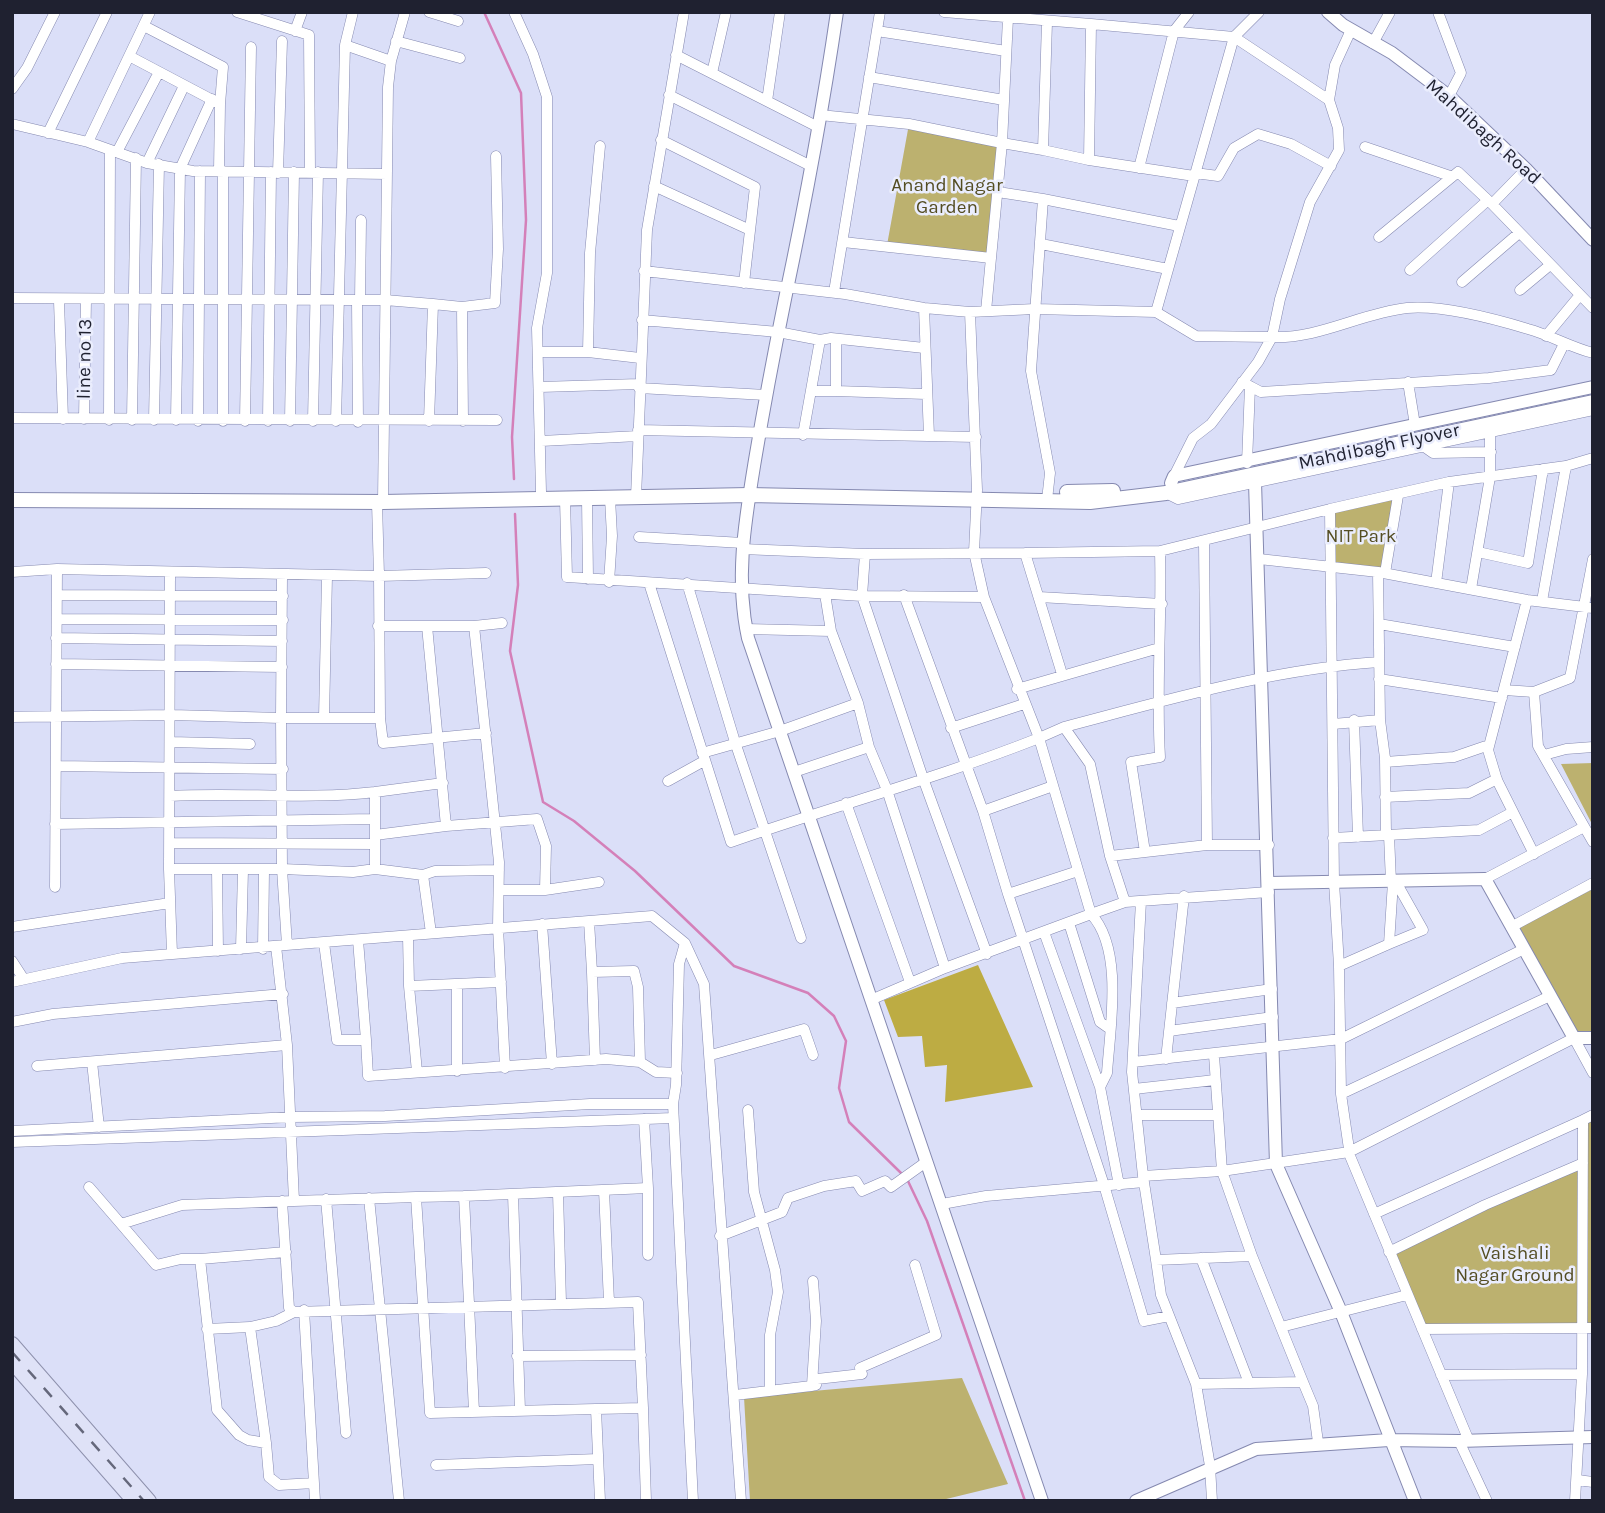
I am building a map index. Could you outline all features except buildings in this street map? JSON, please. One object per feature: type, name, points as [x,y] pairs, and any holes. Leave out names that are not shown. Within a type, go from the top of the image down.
[{"type":"main road","name":"Mahdibagh Flyover","points":[[1175,485],[1593,394]]},
{"type":"main road","name":"Mahdibagh Flyover","points":[[1175,485],[1593,402]]},
{"type":"main road","points":[[512,497],[541,492],[750,492],[1047,496],[1090,502],[1175,485]]},
{"type":"main road","points":[[12,492],[381,500]]},
{"type":"main road","points":[[12,500],[565,499],[610,498],[636,494]]},
{"type":"main road","points":[[12,1341],[151,1501]]},
{"type":"main road","points":[[12,1364],[133,1501]]},
{"type":"street","points":[[12,89],[27,68],[55,12]]},
{"type":"street","points":[[48,132],[107,12]]},
{"type":"street","points":[[88,142],[131,57],[150,12]]},
{"type":"street","points":[[237,12],[255,15],[309,35],[314,172],[313,421]]},
{"type":"street","points":[[295,31],[302,12]]},
{"type":"street","points":[[336,421],[345,45],[354,12]]},
{"type":"street","points":[[404,12],[391,61],[387,174],[378,626],[380,718],[383,743],[486,733]]},
{"type":"street","points":[[429,12],[458,21]]},
{"type":"street","points":[[514,12],[533,54],[547,97],[547,273],[537,328],[541,492]]},
{"type":"street","points":[[636,494],[644,271],[654,186],[684,12]]},
{"type":"street","points":[[712,73],[726,12]]},
{"type":"street","points":[[767,101],[780,12]]},
{"type":"street","points":[[837,12],[811,166],[759,435],[743,546],[740,589],[746,629],[1042,1501]]},
{"type":"street","points":[[834,292],[880,12]]},
{"type":"street","points":[[944,12],[1234,37],[1329,100]]},
{"type":"street","points":[[1139,168],[1174,31],[1189,12]]},
{"type":"street","points":[[1156,312],[1234,37],[1259,12]]},
{"type":"street","name":"Mahdibagh Road","points":[[1328,12],[1350,30],[1449,96],[1526,169],[1593,240]]},
{"type":"street","points":[[1373,43],[1390,12]]},
{"type":"street","points":[[1438,12],[1461,73],[1449,96]]},
{"type":"street","points":[[986,311],[1002,143],[1008,19]]},
{"type":"street","points":[[1043,150],[1049,19]]},
{"type":"street","points":[[1089,160],[1091,24]]},
{"type":"street","points":[[144,26],[223,68],[216,102],[221,171],[223,421]]},
{"type":"street","points":[[1350,30],[1335,65],[1329,100],[1338,128],[1339,150],[1311,202],[1280,299],[1272,337],[1246,384],[1211,424],[1194,438],[1175,485],[1178,499],[1593,410]]},
{"type":"street","points":[[877,31],[1006,51]]},
{"type":"street","points":[[268,421],[268,301],[282,41]]},
{"type":"street","points":[[396,41],[460,58]]},
{"type":"street","points":[[345,45],[391,61]]},
{"type":"street","points":[[245,421],[251,47]]},
{"type":"street","points":[[676,55],[767,101],[819,121],[862,120],[909,124],[1089,160],[1218,176],[1234,148],[1258,134],[1290,144],[1331,166]]},
{"type":"street","points":[[131,57],[216,102]]},
{"type":"street","points":[[109,419],[109,300],[114,151],[159,72]]},
{"type":"street","points":[[869,77],[1004,100]]},
{"type":"street","points":[[147,163],[184,86]]},
{"type":"street","points":[[669,96],[811,166]]},
{"type":"street","points":[[176,420],[180,169],[216,102]]},
{"type":"street","points":[[12,124],[88,142],[147,163],[180,169],[387,174]]},
{"type":"street","points":[[662,140],[755,187],[744,282]]},
{"type":"street","points":[[587,352],[590,240],[600,146]]},
{"type":"street","points":[[1365,146],[1450,176]]},
{"type":"street","points":[[12,298],[58,301],[385,300],[462,307],[495,303],[499,249],[496,156]]},
{"type":"street","points":[[132,420],[136,158]]},
{"type":"street","points":[[154,420],[159,164]]},
{"type":"street","points":[[1410,271],[1526,169]]},
{"type":"street","points":[[198,421],[200,171]]},
{"type":"street","points":[[290,421],[294,172]]},
{"type":"street","points":[[1379,237],[1458,172],[1593,308]]},
{"type":"street","points":[[654,186],[750,230]]},
{"type":"street","points":[[998,192],[1179,226]]},
{"type":"street","points":[[1043,199],[1031,371],[1050,473],[1047,496]]},
{"type":"street","points":[[358,422],[361,220]]},
{"type":"street","points":[[1462,282],[1519,233]]},
{"type":"street","points":[[843,242],[991,258]]},
{"type":"street","points":[[1041,244],[1168,269]]},
{"type":"street","points":[[1520,290],[1550,265]]},
{"type":"street","points":[[644,271],[834,292],[925,309],[970,312],[1035,309],[1156,312],[1196,335],[1288,337],[1328,330],[1366,317],[1408,308],[1462,314],[1546,336],[1593,353]]},
{"type":"street","points":[[1546,336],[1580,295]]},
{"type":"street","name":"line no 13","points":[[84,419],[86,300]]},
{"type":"street","points":[[58,301],[63,419]]},
{"type":"street","points":[[429,421],[433,304]]},
{"type":"street","points":[[462,307],[463,421]]},
{"type":"street","points":[[925,309],[924,348],[929,436]]},
{"type":"street","points":[[970,312],[977,495],[974,552],[984,597],[1017,689],[1039,738],[1091,914],[1102,926],[1112,971],[1107,1073],[1100,1087]]},
{"type":"street","points":[[642,320],[778,332],[820,340],[836,339],[924,348]]},
{"type":"street","points":[[836,339],[836,391]]},
{"type":"street","points":[[803,435],[820,340]]},
{"type":"street","points":[[1246,384],[1261,392],[1489,378],[1551,370],[1564,344]]},
{"type":"street","points":[[538,352],[587,352],[640,358]]},
{"type":"street","points":[[1408,382],[1415,425]]},
{"type":"street","points":[[1246,384],[1247,463]]},
{"type":"street","points":[[540,387],[639,386],[766,395]]},
{"type":"street","points":[[1175,485],[1247,463],[1593,387]]},
{"type":"street","points":[[811,391],[926,394]]},
{"type":"street","points":[[12,418],[358,422],[497,420]]},
{"type":"street","points":[[1471,589],[1490,477],[1490,432]]},
{"type":"street","points":[[541,441],[638,433],[976,437]]},
{"type":"street","points":[[1423,446],[1433,453],[1491,452]]},
{"type":"street","points":[[639,537],[865,554],[1160,551],[1449,482],[1566,466],[1593,458]]},
{"type":"street","points":[[1542,601],[1566,466]]},
{"type":"street","points":[[1478,552],[1528,563],[1542,469]]},
{"type":"street","points":[[1255,482],[1269,845],[1276,1164],[1342,1312],[1389,1440],[1415,1501]]},
{"type":"street","points":[[1436,583],[1449,482]]},
{"type":"street","points":[[1389,944],[1394,882],[1380,720],[1379,624],[1382,573],[1398,496]]},
{"type":"street","points":[[587,498],[587,579]]},
{"type":"street","points":[[609,582],[612,537],[610,498]]},
{"type":"street","points":[[565,499],[567,577],[609,582],[687,583],[862,596],[984,597]]},
{"type":"street","points":[[1330,509],[1334,882],[1339,966],[1340,1094],[1349,1152],[1441,1375],[1487,1501]]},
{"type":"street","points":[[1204,541],[1207,845]]},
{"type":"street","points":[[1145,852],[1131,762],[1160,757],[1157,703],[1162,604],[1160,551]]},
{"type":"street","points":[[1025,553],[1062,674]]},
{"type":"street","points":[[865,554],[862,596],[924,781],[987,954]]},
{"type":"street","points":[[1259,559],[1332,565],[1527,600],[1588,607]]},
{"type":"street","points":[[1379,679],[1503,694],[1534,692],[1570,677],[1588,607],[1593,559]]},
{"type":"street","points":[[12,572],[57,569],[282,576],[486,573]]},
{"type":"street","points":[[55,887],[57,569]]},
{"type":"street","points":[[170,573],[172,715],[169,869],[173,954]]},
{"type":"street","points":[[282,576],[282,946],[294,1201]]},
{"type":"street","points":[[324,718],[327,576]]},
{"type":"street","points":[[649,583],[731,842],[965,767],[1063,727],[1263,678],[1332,665],[1379,662]]},
{"type":"street","points":[[687,583],[735,742],[801,938]]},
{"type":"street","points":[[825,594],[831,631],[858,704],[869,747],[887,790],[945,968]]},
{"type":"street","points":[[57,595],[283,596]]},
{"type":"street","points":[[904,595],[983,811],[1021,941],[1104,1185],[1144,1321],[1169,1316]]},
{"type":"street","points":[[1038,597],[1162,604]]},
{"type":"street","points":[[1527,600],[1488,750],[1497,779],[1534,854]]},
{"type":"street","points":[[57,618],[283,620]]},
{"type":"street","points":[[378,626],[474,626],[502,623]]},
{"type":"street","points":[[1379,624],[1515,647]]},
{"type":"street","points":[[427,626],[446,826]]},
{"type":"street","points":[[474,626],[499,870],[498,927],[505,1068]]},
{"type":"street","points":[[746,629],[831,631]]},
{"type":"street","points":[[57,638],[282,641]]},
{"type":"street","points":[[1017,689],[1159,648]]},
{"type":"street","points":[[56,664],[282,667]]},
{"type":"street","points":[[1534,692],[1538,746],[1593,842]]},
{"type":"street","points":[[668,781],[703,757],[735,742],[780,731],[858,704]]},
{"type":"street","points":[[951,728],[1024,704]]},
{"type":"street","points":[[12,717],[172,715],[380,718]]},
{"type":"street","points":[[1333,724],[1354,720],[1380,720]]},
{"type":"street","points":[[1354,720],[1358,837]]},
{"type":"street","points":[[1063,727],[1090,764],[1110,856],[1125,902]]},
{"type":"street","points":[[171,742],[250,744]]},
{"type":"street","points":[[1385,762],[1454,757],[1489,745]]},
{"type":"street","points":[[794,772],[869,747]]},
{"type":"street","points":[[1544,755],[1566,748],[1593,747]]},
{"type":"street","points":[[56,766],[283,769]]},
{"type":"street","points":[[1385,797],[1469,793],[1497,779]]},
{"type":"street","points":[[170,796],[283,796],[375,792],[443,783]]},
{"type":"street","points":[[983,811],[1053,786]]},
{"type":"street","points":[[375,792],[375,869]]},
{"type":"street","points":[[846,803],[910,982]]},
{"type":"street","points":[[1334,838],[1479,830],[1513,812]]},
{"type":"street","points":[[55,824],[375,819]]},
{"type":"street","points":[[170,843],[283,844],[375,839],[446,826],[537,819],[546,846],[545,890]]},
{"type":"street","points":[[873,999],[945,968],[1125,902],[1334,882],[1485,879],[1584,827]]},
{"type":"street","points":[[1110,856],[1207,845],[1269,845]]},
{"type":"street","points":[[169,869],[353,872],[375,869],[423,876],[435,871],[499,870]]},
{"type":"street","points":[[217,870],[218,951]]},
{"type":"street","points":[[241,950],[243,870]]},
{"type":"street","points":[[263,948],[264,871]]},
{"type":"street","points":[[1008,894],[1078,871]]},
{"type":"street","points":[[423,876],[431,933]]},
{"type":"street","points":[[1485,879],[1593,1073]]},
{"type":"street","points":[[499,890],[545,890],[599,882]]},
{"type":"street","points":[[1339,966],[1423,930],[1394,882]]},
{"type":"street","points":[[1511,927],[1593,883]]},
{"type":"street","points":[[1166,1059],[1184,896]]},
{"type":"street","points":[[1141,901],[1133,1062],[1143,1179],[1161,1295],[1196,1384],[1210,1466],[1212,1501]]},
{"type":"street","points":[[12,927],[170,903]]},
{"type":"street","points":[[12,982],[122,958],[652,916],[685,943],[704,984],[741,1501]]},
{"type":"street","points":[[589,921],[595,1060]]},
{"type":"street","points":[[1069,923],[1100,1022],[1110,1029]]},
{"type":"street","points":[[542,924],[552,1064]]},
{"type":"street","points":[[1044,932],[1100,1087],[1119,1185]]},
{"type":"street","points":[[408,936],[409,986],[417,1072]]},
{"type":"street","points":[[358,940],[368,1076],[595,1060],[640,1062],[656,1072],[677,1073]]},
{"type":"street","points":[[324,943],[337,1040],[366,1040]]},
{"type":"street","points":[[685,943],[679,964],[677,1073],[673,1118],[693,1501]]},
{"type":"street","points":[[1133,1062],[1274,1049],[1341,1039],[1524,949]]},
{"type":"street","points":[[12,961],[23,978]]},
{"type":"street","points":[[592,972],[634,971],[638,987],[640,1062]]},
{"type":"street","points":[[409,986],[501,982]]},
{"type":"street","points":[[457,984],[457,1071]]},
{"type":"street","points":[[1172,1003],[1272,989]]},
{"type":"street","points":[[12,1022],[53,1014],[283,994]]},
{"type":"street","points":[[1340,1094],[1550,996]]},
{"type":"street","points":[[1169,1031],[1273,1017]]},
{"type":"street","points":[[711,1055],[804,1029],[813,1055]]},
{"type":"street","points":[[942,1204],[986,1196],[1119,1185],[1143,1179],[1276,1164],[1349,1152],[1574,1039],[1593,1038]]},
{"type":"street","points":[[37,1066],[287,1045]]},
{"type":"street","points":[[1214,1055],[1222,1171],[1252,1256],[1303,1382],[1319,1432],[1318,1443]]},
{"type":"street","points":[[92,1062],[99,1128]]},
{"type":"street","points":[[1134,1089],[1215,1080]]},
{"type":"street","points":[[12,1131],[576,1105],[673,1104]]},
{"type":"street","points":[[748,1110],[754,1192],[775,1270],[778,1292],[770,1335],[770,1390]]},
{"type":"street","points":[[1137,1115],[1217,1115]]},
{"type":"street","points":[[362,1116],[363,1130]]},
{"type":"street","points":[[1374,1214],[1588,1117]]},
{"type":"street","points":[[1575,1501],[1577,1437],[1587,1328],[1583,1163],[1588,1117]]},
{"type":"street","points":[[12,1142],[673,1118]]},
{"type":"street","points":[[644,1119],[648,1255]]},
{"type":"street","points":[[720,1236],[782,1212],[788,1198],[824,1186],[856,1181],[862,1191],[885,1181],[891,1187],[926,1161]]},
{"type":"street","points":[[1389,1252],[1485,1205],[1583,1163]]},
{"type":"street","points":[[89,1187],[156,1265],[181,1259],[286,1252]]},
{"type":"street","points":[[121,1224],[182,1205],[648,1188]]},
{"type":"street","points":[[604,1190],[609,1302]]},
{"type":"street","points":[[558,1192],[561,1303]]},
{"type":"street","points":[[513,1194],[520,1411]]},
{"type":"street","points":[[464,1196],[474,1412]]},
{"type":"street","points":[[415,1197],[430,1413],[643,1408]]},
{"type":"street","points":[[369,1198],[399,1501]]},
{"type":"street","points":[[326,1199],[346,1433]]},
{"type":"street","points":[[282,1201],[289,1308],[299,1311],[638,1302],[646,1501]]},
{"type":"street","points":[[1157,1260],[1252,1256]]},
{"type":"street","points":[[1201,1258],[1249,1383]]},
{"type":"street","points":[[200,1259],[217,1410],[239,1435],[247,1440],[266,1443]]},
{"type":"street","points":[[735,1395],[811,1386],[816,1385],[817,1379],[862,1374],[860,1368],[936,1335],[915,1265]]},
{"type":"street","points":[[811,1386],[816,1321],[813,1281]]},
{"type":"street","points":[[1281,1327],[1407,1295]]},
{"type":"street","points":[[207,1329],[250,1327],[276,1321],[299,1311]]},
{"type":"street","points":[[299,1311],[315,1501]]},
{"type":"street","points":[[250,1327],[269,1477],[279,1485],[314,1483]]},
{"type":"street","points":[[1422,1329],[1587,1328]]},
{"type":"street","points":[[517,1356],[641,1355]]},
{"type":"street","points":[[1441,1375],[1582,1374]]},
{"type":"street","points":[[1196,1384],[1303,1382]]},
{"type":"street","points":[[596,1409],[600,1501]]},
{"type":"street","points":[[1136,1501],[1210,1466],[1256,1449],[1389,1440],[1464,1441],[1593,1437]]},
{"type":"street","points":[[436,1465],[598,1459]]},
{"type":"street","points":[[1577,1480],[1593,1482]]},
{"type":"green space","name":"Anand Nagar Garden","points":[[909,124],[1002,143],[991,258],[887,245]]},
{"type":"green space","name":"NIT Park","points":[[1398,496],[1385,573],[1332,565],[1330,509]]},
{"type":"green space","points":[[1593,763],[1593,826],[1561,764]]},
{"type":"green space","points":[[1593,889],[1593,1033],[1573,1033],[1515,927]]},
{"type":"green space","points":[[1593,1117],[1593,1324],[1587,1324],[1579,1126]]},
{"type":"green space","name":"Vaishali Nagar Ground","points":[[1578,1168],[1577,1326],[1423,1328],[1391,1253]]},
{"type":"green space","points":[[962,1378],[1008,1484],[938,1501],[750,1501],[744,1397]]},
{"type":"shaded area","points":[[978,965],[1033,1087],[945,1102],[947,1065],[925,1067],[922,1036],[898,1037],[884,1000]]},
{"type":"waterway","points":[[484,12],[521,93],[526,220],[512,437],[514,479]]},
{"type":"waterway","points":[[515,514],[518,585],[510,651],[543,802],[574,821],[635,871],[734,966],[808,993],[834,1016],[846,1041],[839,1088],[849,1122],[902,1174]]},
{"type":"waterway","points":[[907,1179],[927,1221],[1025,1501]]},
{"type":"railway","points":[[12,1352],[144,1501]]}]
